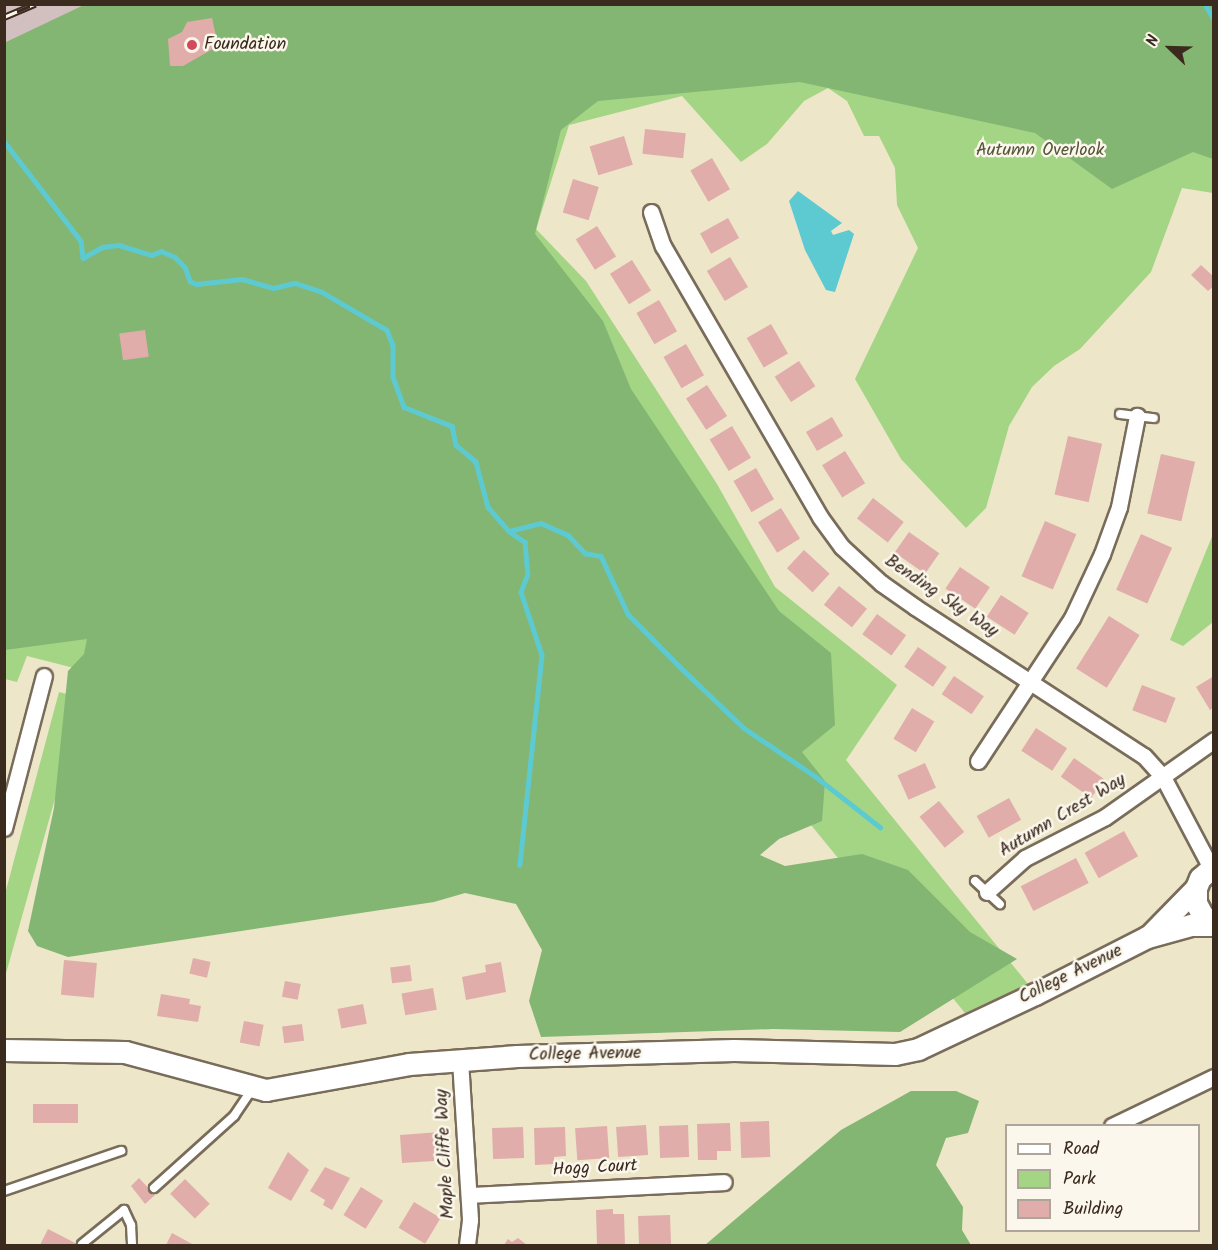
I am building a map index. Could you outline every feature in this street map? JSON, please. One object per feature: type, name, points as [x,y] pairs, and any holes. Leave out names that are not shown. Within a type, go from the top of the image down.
[{"type":"street","name":"Bending Sky Way","points":[[651,212],[663,246],[820,517],[842,547],[881,583],[1114,734],[1163,777],[1212,867]]},
{"type":"street","points":[[978,761],[1072,618],[1102,554],[1119,507],[1137,416]]},
{"type":"street","points":[[4,828],[44,676]]},
{"type":"street","name":"Autumn Crest Way","points":[[981,886],[1025,858],[1105,817],[1214,740]]},
{"type":"street","name":"College Avenue","points":[[1147,938],[1196,888],[1212,867]]},
{"type":"street","name":"College Avenue","points":[[1196,888],[1196,903],[1203,916],[1214,924]]},
{"type":"street","name":"College Avenue","points":[[4,1050],[125,1052],[253,1088],[289,1088],[374,1070],[460,1060],[734,1050],[895,1054],[939,1039],[1147,938],[1191,925],[1214,924]]},
{"type":"street","name":"Maple Cliffe Way","points":[[460,1060],[469,1195],[466,1245]]},
{"type":"street","points":[[1114,1124],[1214,1077]]},
{"type":"street","name":"Hogg Court","points":[[469,1195],[714,1187]]},
{"type":"lane","points":[[1120,414],[1154,418]]},
{"type":"lane","points":[[981,886],[1000,904]]},
{"type":"lane","points":[[154,1188],[234,1116],[253,1088]]},
{"type":"lane","points":[[4,1191],[122,1151]]},
{"type":"lane","points":[[82,1244],[124,1210],[131,1225],[132,1245]]},
{"type":"shaded area","points":[[5,5],[129,5],[5,54]]},
{"type":"green space","points":[[86,4],[1213,5],[1213,159],[1193,152],[1112,189],[1035,133],[800,82],[598,101],[561,130],[535,234],[603,321],[631,389],[779,611],[831,653],[835,725],[802,752],[825,781],[822,821],[779,839],[760,855],[785,866],[862,854],[908,870],[970,932],[1017,959],[900,1032],[773,1029],[541,1037],[529,1001],[542,950],[516,904],[465,893],[434,902],[68,957],[37,946],[28,931],[54,808],[68,671],[84,654],[87,639],[5,650],[4,43]]},
{"type":"green space","name":"Autumn Overlook","points":[[129,4],[1213,5],[1213,193],[1182,188],[1151,272],[1080,349],[1054,366],[1032,387],[1009,426],[986,508],[966,528],[901,459],[855,379],[918,248],[897,205],[895,168],[879,136],[864,136],[847,101],[828,88],[804,101],[767,144],[741,162],[682,96],[569,125],[536,229],[586,281],[717,484],[775,587],[897,685],[846,760],[1028,984],[965,1013],[670,653],[104,624],[5,977],[5,894],[59,692],[67,694],[74,668],[27,656],[17,682],[5,679],[5,54]]},
{"type":"green space","points":[[1213,534],[1213,622],[1183,646],[1170,640]]},
{"type":"green space","points":[[911,1091],[956,1091],[979,1101],[968,1133],[946,1138],[936,1165],[963,1207],[962,1230],[971,1245],[705,1245],[841,1130]]},
{"type":"water","points":[[798,191],[842,223],[831,231],[833,235],[849,230],[854,234],[835,292],[826,290],[805,250],[789,201]]},
{"type":"building","name":"Foundation","points":[[212,18],[217,41],[211,50],[183,66],[170,66],[168,39],[182,32],[187,22]]},
{"type":"building","points":[[645,129],[686,133],[683,158],[642,154]]},
{"type":"building","points":[[624,136],[633,165],[598,175],[590,147]]},
{"type":"building","points":[[712,158],[730,189],[708,202],[690,170]]},
{"type":"building","points":[[573,179],[599,187],[589,220],[563,212]]},
{"type":"building","points":[[728,218],[739,238],[711,254],[700,234]]},
{"type":"building","points":[[597,226],[616,257],[595,270],[576,239]]},
{"type":"building","points":[[730,257],[748,287],[725,301],[707,271]]},
{"type":"building","points":[[632,260],[651,291],[629,304],[610,274]]},
{"type":"building","points":[[1201,265],[1214,277],[1214,286],[1208,291],[1191,275]]},
{"type":"building","points":[[659,300],[677,331],[654,344],[636,313]]},
{"type":"building","points":[[771,324],[788,353],[764,367],[747,338]]},
{"type":"building","points":[[145,330],[149,357],[123,360],[119,334]]},
{"type":"building","points":[[686,344],[704,375],[681,388],[663,357]]},
{"type":"building","points":[[799,361],[815,386],[791,402],[775,377]]},
{"type":"building","points":[[707,385],[727,416],[706,430],[686,399]]},
{"type":"building","points":[[832,417],[843,436],[817,451],[806,432]]},
{"type":"building","points":[[732,426],[751,458],[729,471],[710,439]]},
{"type":"building","points":[[1068,436],[1102,444],[1089,502],[1055,494]]},
{"type":"building","points":[[845,451],[865,483],[842,498],[822,465]]},
{"type":"building","points":[[1161,454],[1195,462],[1181,521],[1147,513]]},
{"type":"building","points":[[756,468],[774,499],[751,512],[733,481]]},
{"type":"building","points":[[873,498],[904,522],[888,542],[857,518]]},
{"type":"building","points":[[781,508],[800,539],[777,553],[758,522]]},
{"type":"building","points":[[1045,521],[1076,534],[1053,590],[1022,576]]},
{"type":"building","points":[[909,532],[939,553],[925,574],[895,552]]},
{"type":"building","points":[[1141,534],[1172,548],[1147,604],[1116,590]]},
{"type":"building","points":[[804,550],[830,574],[813,592],[787,568]]},
{"type":"building","points":[[960,567],[990,587],[975,609],[945,589]]},
{"type":"building","points":[[839,586],[867,609],[852,627],[824,605]]},
{"type":"building","points":[[1001,595],[1029,613],[1015,635],[987,617]]},
{"type":"building","points":[[877,614],[906,635],[891,655],[862,634]]},
{"type":"building","points":[[1109,616],[1140,635],[1107,688],[1076,669]]},
{"type":"building","points":[[918,647],[947,667],[933,687],[904,667]]},
{"type":"building","points":[[954,676],[984,696],[972,714],[942,694]]},
{"type":"building","points":[[1214,676],[1214,707],[1210,710],[1196,687]]},
{"type":"building","points":[[1142,685],[1176,698],[1166,723],[1132,710]]},
{"type":"building","points":[[912,708],[934,721],[916,752],[893,739]]},
{"type":"building","points":[[1036,728],[1067,748],[1052,771],[1021,751]]},
{"type":"building","points":[[1074,758],[1104,779],[1091,798],[1061,777]]},
{"type":"building","points":[[925,763],[936,788],[909,800],[898,775]]},
{"type":"building","points":[[1009,798],[1021,820],[989,838],[977,816]]},
{"type":"building","points":[[939,801],[964,832],[945,848],[920,817]]},
{"type":"building","points":[[1124,831],[1138,856],[1099,878],[1085,853]]},
{"type":"building","points":[[1076,858],[1089,883],[1033,911],[1021,886]]},
{"type":"building","points":[[193,958],[211,962],[207,978],[189,974]]},
{"type":"building","points":[[64,960],[97,963],[94,998],[61,995]]},
{"type":"building","points":[[501,962],[506,992],[466,1000],[462,977],[486,972],[485,965]]},
{"type":"building","points":[[410,965],[412,981],[392,983],[390,967]]},
{"type":"building","points":[[285,981],[301,984],[298,1000],[282,997]]},
{"type":"building","points":[[433,988],[437,1010],[405,1015],[401,994]]},
{"type":"building","points":[[161,994],[190,999],[189,1004],[201,1006],[198,1022],[157,1016]]},
{"type":"building","points":[[363,1004],[367,1024],[341,1029],[337,1009]]},
{"type":"building","points":[[244,1021],[264,1025],[259,1046],[240,1043]]},
{"type":"building","points":[[302,1024],[304,1041],[284,1043],[282,1026]]},
{"type":"building","points":[[33,1104],[78,1104],[78,1123],[33,1123]]},
{"type":"building","points":[[769,1121],[770,1157],[741,1158],[740,1122]]},
{"type":"building","points":[[730,1123],[731,1151],[717,1151],[717,1160],[698,1160],[697,1124]]},
{"type":"building","points":[[646,1125],[648,1155],[618,1157],[616,1127]]},
{"type":"building","points":[[688,1125],[689,1157],[660,1158],[659,1126]]},
{"type":"building","points":[[607,1126],[609,1158],[577,1160],[575,1128]]},
{"type":"building","points":[[523,1127],[524,1158],[493,1159],[492,1128]]},
{"type":"building","points":[[565,1127],[566,1156],[554,1157],[554,1164],[535,1165],[534,1128]]},
{"type":"building","points":[[440,1132],[441,1148],[434,1149],[434,1161],[402,1163],[400,1135]]},
{"type":"building","points":[[288,1152],[309,1170],[291,1201],[268,1188]]},
{"type":"building","points":[[325,1167],[350,1178],[332,1210],[323,1205],[325,1200],[310,1191]]},
{"type":"building","points":[[139,1178],[155,1195],[145,1204],[131,1186]]},
{"type":"building","points":[[185,1179],[210,1204],[195,1219],[170,1194]]},
{"type":"building","points":[[361,1187],[383,1201],[366,1229],[344,1215]]},
{"type":"building","points":[[414,1202],[441,1218],[425,1244],[399,1228]]},
{"type":"building","points":[[613,1209],[613,1214],[624,1214],[625,1245],[597,1245],[596,1210]]},
{"type":"building","points":[[670,1215],[671,1245],[639,1246],[638,1216]]},
{"type":"building","points":[[48,1229],[79,1245],[40,1245]]},
{"type":"building","points":[[172,1233],[194,1245],[166,1245]]},
{"type":"building","points":[[518,1238],[527,1245],[504,1245],[508,1239],[512,1242]]},
{"type":"waterway","points":[[1205,4],[1214,19]]},
{"type":"waterway","points":[[4,141],[81,241],[83,258],[102,247],[119,245],[152,255],[161,251],[175,257],[185,267],[190,281],[196,284],[242,279],[273,288],[295,283],[322,292],[387,330],[393,346],[393,377],[404,407],[452,426],[456,445],[476,462],[488,507],[509,531],[525,542],[528,574],[521,592],[542,655],[520,865]]},
{"type":"waterway","points":[[509,531],[541,523],[568,535],[585,553],[601,556],[628,614],[680,667],[744,728],[815,776],[880,827]]},
{"type":"railway","points":[[4,17],[35,4]]},
{"type":"place","name":"Foundation","points":[[192,45]]}]
